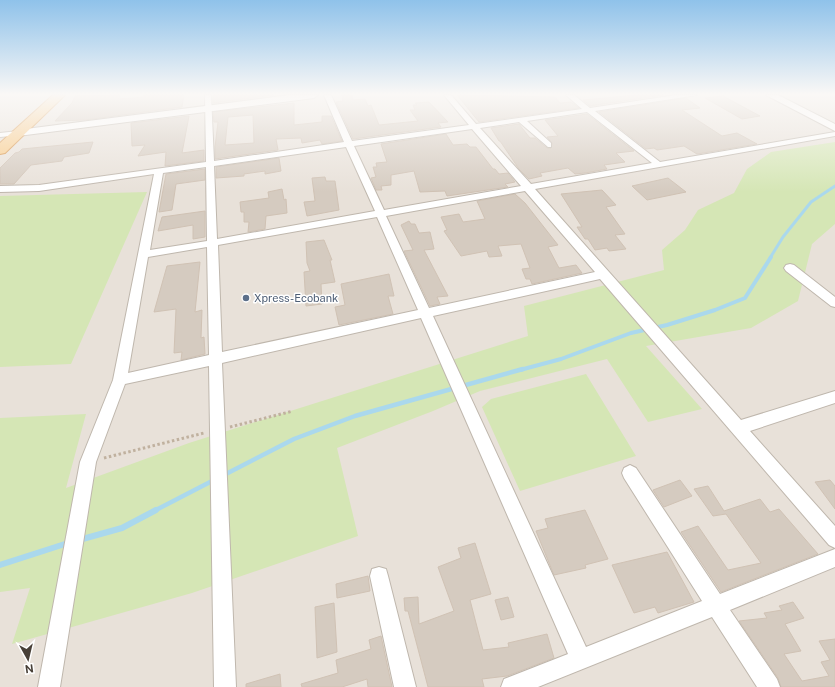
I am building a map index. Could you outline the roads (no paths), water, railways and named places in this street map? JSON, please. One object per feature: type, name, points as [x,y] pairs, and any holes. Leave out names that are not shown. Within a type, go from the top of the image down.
[{"type":"highway","points":[[0,150],[25,127]]},
{"type":"street","points":[[0,135],[63,127]]},
{"type":"street","points":[[209,127],[225,687]]},
{"type":"street","points":[[341,127],[581,659]]},
{"type":"street","points":[[0,189],[39,188],[474,127]]},
{"type":"street","points":[[474,127],[835,539]]},
{"type":"street","points":[[529,127],[548,145]]},
{"type":"street","points":[[610,127],[659,165]]},
{"type":"street","points":[[143,254],[835,134]]},
{"type":"street","points":[[49,687],[88,462],[120,380],[159,171]]},
{"type":"street","points":[[790,268],[835,303]]},
{"type":"street","points":[[120,380],[604,274]]},
{"type":"street","points":[[738,428],[835,398]]},
{"type":"street","points":[[630,474],[770,687]]},
{"type":"street","points":[[512,687],[835,558]]},
{"type":"street","points":[[379,576],[405,687]]},
{"type":"waterway","points":[[770,258],[783,237],[811,202],[835,186]]},
{"type":"waterway","points":[[520,370],[561,359],[631,333],[667,325],[715,310],[745,298],[771,257]]},
{"type":"waterway","points":[[222,476],[294,439],[355,416],[523,369]]},
{"type":"waterway","points":[[154,511],[214,480]]},
{"type":"waterway","points":[[79,540],[122,528],[156,510]]},
{"type":"waterway","points":[[0,565],[68,543]]},
{"type":"place","name":"Xpress-Ecobank","points":[[246,298]]}]
